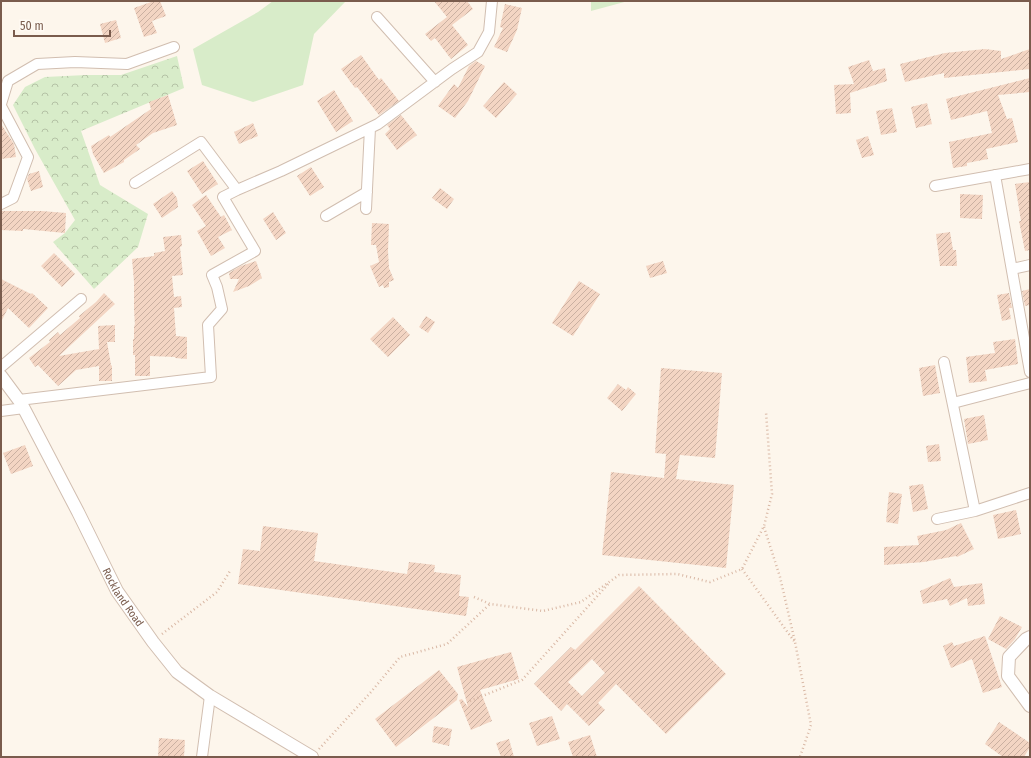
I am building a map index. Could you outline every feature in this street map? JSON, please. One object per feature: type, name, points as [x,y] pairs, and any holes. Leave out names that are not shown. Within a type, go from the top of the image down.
[{"type":"street","points":[[1,411],[21,404],[211,376],[208,325],[222,309],[212,275],[255,251],[223,198],[378,124],[434,82],[478,52],[489,32],[492,1]]},
{"type":"street","points":[[377,17],[434,82]]},
{"type":"street","points":[[1,204],[13,198],[28,157],[1,105],[8,81],[37,64],[75,62],[127,64],[174,47]]},
{"type":"street","points":[[366,209],[370,128]]},
{"type":"street","points":[[135,183],[201,142],[237,190]]},
{"type":"street","points":[[936,186],[1030,169]]},
{"type":"street","points":[[995,175],[1030,372]]},
{"type":"street","points":[[326,216],[367,192]]},
{"type":"street","points":[[1012,270],[1030,265]]},
{"type":"street","points":[[1,366],[81,299]]},
{"type":"street","points":[[944,362],[975,511]]},
{"type":"street","name":"Rockland Road","points":[[1,376],[21,404],[78,512],[117,591],[152,642],[177,672],[210,696],[312,757]]},
{"type":"street","points":[[953,403],[1030,383]]},
{"type":"street","points":[[937,520],[975,511],[1030,493]]},
{"type":"street","points":[[1030,637],[1026,639],[1009,657],[1008,676],[1030,706]]},
{"type":"street","points":[[202,757],[210,696]]},
{"type":"path","points":[[474,597],[490,604],[544,611],[582,602],[619,575],[677,574],[710,582],[742,569],[764,526],[772,494],[766,412]]},
{"type":"path","points":[[764,526],[780,577],[795,642],[811,725],[800,757]]},
{"type":"path","points":[[742,569],[795,642]]},
{"type":"path","points":[[152,642],[216,592],[230,571]]},
{"type":"path","points":[[470,701],[522,680],[615,578]]},
{"type":"path","points":[[312,757],[371,692],[400,657],[447,644],[490,604]]},
{"type":"green space","points":[[273,1],[346,1],[314,34],[303,85],[253,102],[202,85],[193,49],[258,12]]},
{"type":"green space","points":[[591,1],[628,1],[591,11]]},
{"type":"green space","points":[[177,56],[184,88],[81,131],[100,185],[148,214],[138,247],[94,289],[53,242],[65,233],[75,220],[35,149],[13,105],[25,87],[45,77],[121,75]]},
{"type":"building","points":[[154,1],[160,1],[166,16],[152,21],[157,33],[144,37],[134,8]]},
{"type":"building","points":[[434,1],[467,1],[473,9],[452,25],[468,45],[451,59],[435,38],[431,41],[425,34],[447,17]]},
{"type":"building","points":[[505,4],[522,8],[517,30],[507,52],[494,47],[503,28],[500,27]]},
{"type":"building","points":[[116,20],[121,38],[105,43],[100,24]]},
{"type":"building","points":[[985,49],[1001,51],[1001,59],[1030,49],[1030,69],[944,78],[944,73],[905,82],[900,64],[945,53]]},
{"type":"building","points":[[361,55],[379,80],[381,78],[399,101],[379,115],[357,87],[355,88],[341,69]]},
{"type":"building","points":[[869,60],[873,71],[885,68],[887,81],[850,93],[851,113],[836,114],[834,85],[854,84],[848,67]]},
{"type":"building","points":[[476,61],[485,66],[468,101],[455,118],[438,106],[454,84],[458,88],[469,66]]},
{"type":"building","points":[[1030,78],[1030,92],[998,95],[1007,119],[1012,118],[1018,142],[986,149],[988,159],[967,163],[967,166],[953,168],[949,142],[992,133],[987,111],[951,120],[946,99]]},
{"type":"building","points":[[504,82],[517,94],[496,118],[483,106]]},
{"type":"building","points":[[334,90],[353,121],[336,132],[317,101]]},
{"type":"building","points":[[168,95],[177,125],[153,133],[136,145],[140,149],[124,160],[124,162],[104,173],[93,154],[91,146],[109,135],[110,137],[151,109],[149,102]]},
{"type":"building","points":[[927,103],[932,124],[916,128],[911,107]]},
{"type":"building","points":[[892,108],[897,132],[881,135],[876,111]]},
{"type":"building","points":[[401,115],[417,135],[397,150],[385,134],[390,129],[387,125]]},
{"type":"building","points":[[253,123],[258,136],[239,144],[234,132]]},
{"type":"building","points":[[1,124],[14,144],[16,157],[1,159]]},
{"type":"building","points":[[868,136],[874,155],[862,158],[856,140]]},
{"type":"building","points":[[203,161],[218,184],[202,194],[187,171]]},
{"type":"building","points":[[311,167],[324,187],[310,196],[297,176]]},
{"type":"building","points":[[39,171],[43,187],[31,191],[27,179],[29,174]]},
{"type":"building","points":[[1030,182],[1030,250],[1025,251],[1019,221],[1021,221],[1015,184]]},
{"type":"building","points":[[440,188],[454,199],[447,209],[432,198]]},
{"type":"building","points":[[172,191],[177,198],[178,207],[162,218],[153,204]]},
{"type":"building","points":[[960,194],[983,195],[982,219],[960,218]]},
{"type":"building","points":[[206,195],[221,217],[224,215],[232,230],[218,237],[225,248],[211,256],[197,231],[206,226],[192,205]]},
{"type":"building","points":[[1,211],[42,211],[66,213],[65,233],[23,229],[23,231],[1,230]]},
{"type":"building","points":[[273,212],[286,233],[276,240],[263,219]]},
{"type":"building","points":[[372,223],[389,224],[389,268],[394,280],[389,282],[389,287],[384,288],[383,285],[379,287],[370,266],[379,262],[376,245],[371,245]]},
{"type":"building","points":[[950,232],[953,250],[956,250],[957,266],[940,266],[936,234]]},
{"type":"building","points":[[181,235],[182,246],[180,247],[183,275],[172,276],[174,297],[181,296],[182,307],[174,308],[176,336],[187,337],[187,359],[150,356],[150,376],[135,376],[135,355],[133,355],[134,324],[135,327],[132,259],[154,256],[154,253],[165,251],[163,237]]},
{"type":"building","points":[[54,253],[75,274],[62,287],[41,266]]},
{"type":"building","points":[[256,261],[262,278],[249,286],[233,292],[239,279],[230,279],[229,273],[241,266]]},
{"type":"building","points":[[663,261],[667,273],[650,278],[646,266]]},
{"type":"building","points":[[1,279],[31,294],[32,293],[48,308],[29,328],[8,308],[1,322]]},
{"type":"building","points":[[579,281],[600,294],[573,336],[552,323]]},
{"type":"building","points":[[1030,289],[1030,305],[1025,306],[1022,291]]},
{"type":"building","points":[[104,293],[115,304],[59,356],[99,349],[98,326],[115,325],[115,342],[107,342],[112,366],[112,381],[99,381],[99,366],[76,370],[58,386],[38,365],[35,367],[29,358],[50,342],[49,340],[58,332],[60,335],[80,318],[79,316],[96,302]]},
{"type":"building","points":[[1009,293],[1012,308],[1009,308],[1011,319],[1002,321],[997,295]]},
{"type":"building","points":[[426,316],[435,322],[428,333],[419,327]]},
{"type":"building","points":[[393,317],[410,335],[388,357],[370,339]]},
{"type":"building","points":[[1015,339],[1018,364],[985,370],[987,381],[969,383],[966,357],[995,353],[993,342]]},
{"type":"building","points":[[935,365],[940,393],[923,396],[919,368]]},
{"type":"building","points":[[661,368],[722,373],[715,458],[680,455],[676,479],[734,485],[726,568],[602,555],[611,472],[664,478],[666,454],[655,453]]},
{"type":"building","points":[[618,384],[626,390],[628,387],[636,394],[622,411],[607,398]]},
{"type":"building","points":[[984,415],[988,440],[968,444],[964,419]]},
{"type":"building","points":[[939,444],[941,461],[928,462],[926,446]]},
{"type":"building","points":[[25,445],[33,466],[11,474],[3,453]]},
{"type":"building","points":[[923,484],[928,509],[913,512],[909,486]]},
{"type":"building","points":[[889,492],[902,494],[898,524],[886,522]]},
{"type":"building","points":[[1016,510],[1021,534],[998,539],[993,515]]},
{"type":"building","points":[[961,523],[974,549],[957,557],[924,562],[884,565],[884,547],[919,545],[917,536],[946,530]]},
{"type":"building","points":[[263,526],[318,533],[314,561],[407,574],[409,562],[435,565],[434,572],[461,575],[459,596],[469,597],[466,616],[238,584],[243,549],[260,551]]},
{"type":"building","points":[[950,578],[954,587],[982,583],[985,604],[968,606],[967,598],[950,606],[947,599],[923,604],[920,591]]},
{"type":"building","points":[[639,586],[726,674],[666,734],[616,684],[598,703],[605,710],[589,726],[567,704],[561,711],[534,684],[571,647],[575,650]],"holes":[[[592,659],[605,673],[582,696],[568,682]]]},
{"type":"building","points":[[1000,616],[1022,627],[1015,639],[1006,649],[988,639]]},
{"type":"building","points":[[985,636],[1002,687],[983,693],[972,659],[951,668],[943,646],[952,642],[954,646]]},
{"type":"building","points":[[511,652],[519,679],[480,690],[492,721],[471,730],[459,700],[462,699],[468,707],[457,667]]},
{"type":"building","points":[[439,670],[458,694],[457,700],[396,747],[375,719]]},
{"type":"building","points":[[552,716],[560,739],[537,746],[529,723]]},
{"type":"building","points":[[999,722],[1030,743],[1030,747],[1024,757],[1003,757],[985,744]]},
{"type":"building","points":[[434,726],[452,729],[449,746],[432,742]]},
{"type":"building","points":[[590,735],[597,757],[573,757],[568,742]]},
{"type":"building","points":[[159,738],[185,740],[184,757],[158,757]]},
{"type":"building","points":[[509,739],[514,757],[501,757],[496,743]]}]
